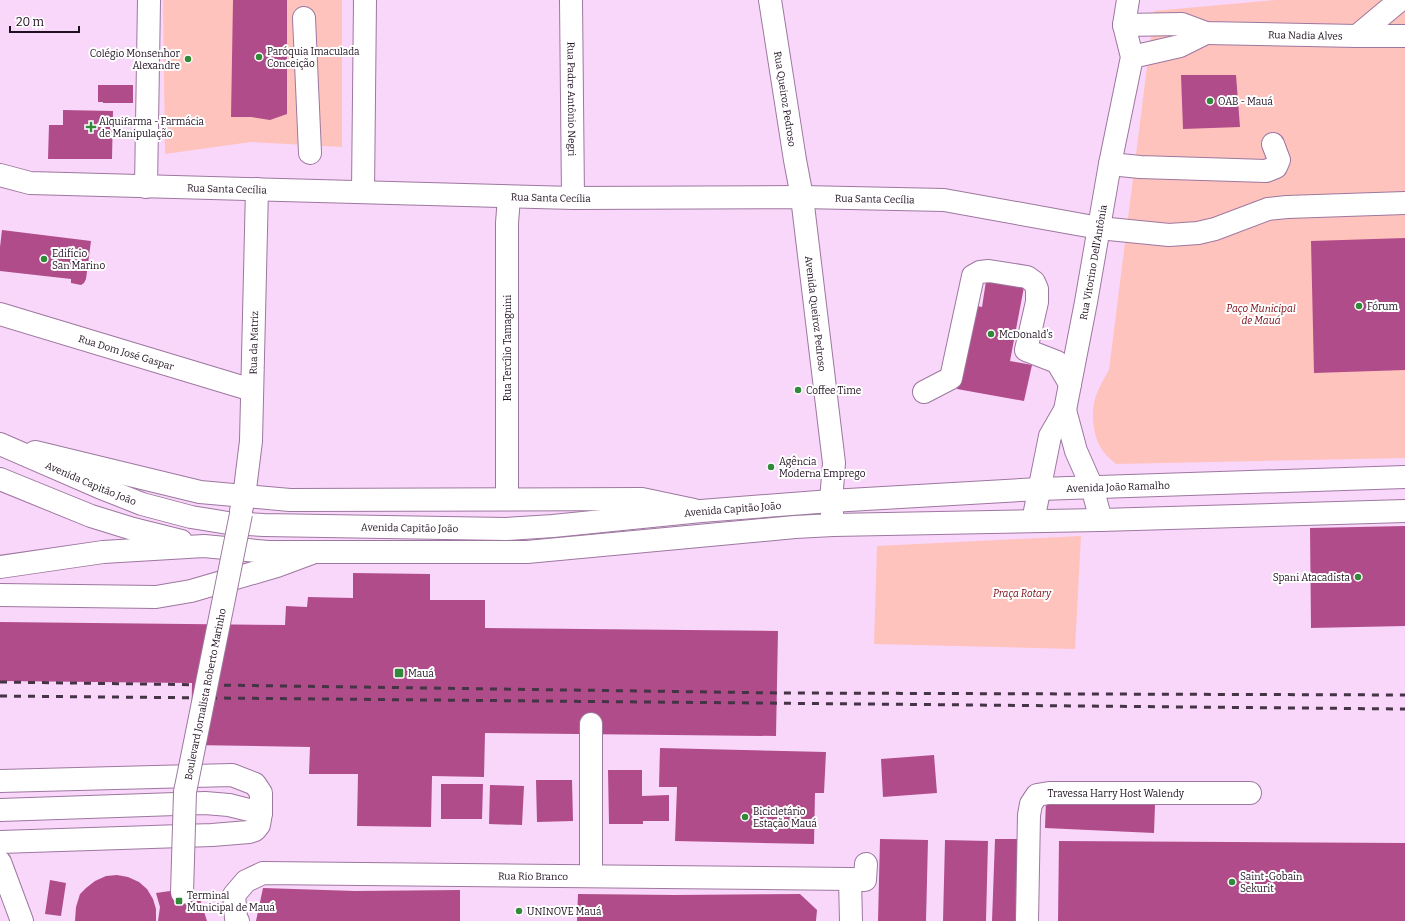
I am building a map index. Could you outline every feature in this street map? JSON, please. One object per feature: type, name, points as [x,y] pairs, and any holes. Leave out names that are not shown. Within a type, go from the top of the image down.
[{"type":"main road","points":[[146,187],[149,0]]},
{"type":"main road","points":[[363,192],[366,0]]},
{"type":"main road","name":"Rua Padre Antônio Negri","points":[[571,0],[573,198]]},
{"type":"main road","name":"Rua Queiroz Pedroso","points":[[770,0],[802,198]]},
{"type":"main road","name":"Rua Vitorino Dell'Antônia","points":[[1034,521],[1050,436],[1065,410],[1100,228],[1110,164],[1132,57],[1124,25],[1128,0]]},
{"type":"main road","points":[[1357,36],[1400,0]]},
{"type":"main road","points":[[304,18],[310,152]]},
{"type":"main road","name":"Rua Nadia Alves","points":[[1124,25],[1182,24],[1206,32],[1405,36]]},
{"type":"main road","name":"Rua Nadia Alves","points":[[1132,57],[1180,46],[1206,32]]},
{"type":"main road","points":[[1110,164],[1140,167],[1266,171],[1276,167],[1279,160],[1273,144]]},
{"type":"main road","name":"Rua Santa Cecília","points":[[0,175],[30,183],[509,197],[944,200],[1100,228],[1169,235],[1198,233],[1215,229],[1268,209],[1405,203]]},
{"type":"main road","name":"Rua da Matriz","points":[[242,505],[251,441],[257,189]]},
{"type":"main road","name":"Rua Tercílio Tamagnini","points":[[507,499],[507,223],[509,197]]},
{"type":"main road","name":"Avenida Queiroz Pedroso","points":[[802,198],[834,463],[832,501],[834,525]]},
{"type":"main road","points":[[924,392],[951,378],[973,276],[980,272],[989,271],[1026,277],[1034,282],[1037,289],[1037,302],[1026,350],[1057,362],[1070,384]]},
{"type":"main road","name":"Rua Dom José Gaspar","points":[[0,314],[252,390]]},
{"type":"main road","points":[[1065,410],[1076,451],[1092,487],[1101,520]]},
{"type":"main road","points":[[3,445],[200,492],[242,505],[290,500],[642,499],[701,512]]},
{"type":"main road","name":"Avenida Capitão João","points":[[3,445],[142,504],[191,517],[228,523],[506,529],[832,501]]},
{"type":"main road","name":"Avenida João Ramalho","points":[[832,501],[1039,489],[1405,477]]},
{"type":"main road","points":[[0,479],[91,516],[133,529],[204,546],[268,552],[528,552],[795,527],[834,525],[916,522],[1101,520],[1405,511]]},
{"type":"main road","name":"Boulevard Jornalista Roberto Marinho","points":[[182,894],[185,792],[242,505]]},
{"type":"main road","points":[[0,567],[103,552],[204,546]]},
{"type":"main road","points":[[0,595],[156,597],[175,595],[277,566],[313,552]]},
{"type":"main road","points":[[591,724],[591,876]]},
{"type":"main road","points":[[0,781],[232,775],[255,784],[261,793],[261,813],[259,826],[255,830],[249,832],[212,835],[0,842]]},
{"type":"main road","name":"Travessa Harry Host Walendy","points":[[1027,921],[1029,815],[1031,804],[1037,796],[1049,793],[1250,793]]},
{"type":"main road","points":[[0,810],[205,803],[229,806],[261,813]]},
{"type":"main road","points":[[0,862],[22,921]]},
{"type":"main road","name":"Rua Rio Branco","points":[[236,914],[234,895],[246,881],[263,873],[865,880],[866,864]]},
{"type":"main road","points":[[850,879],[851,921]]},
{"type":"green space","points":[[163,0],[342,0],[342,147],[251,142],[165,154]]},
{"type":"green space","name":"Paço Municipal de Mauá","points":[[1276,0],[1405,0],[1405,458],[1116,464],[1104,453],[1098,443],[1094,428],[1093,412],[1098,391],[1109,370],[1154,11]]},
{"type":"green space","name":"Praça Rotary","points":[[1081,536],[1075,649],[874,644],[877,546]]},
{"type":"building","name":"Paróquia Imaculada Conceição","points":[[233,0],[287,0],[287,114],[270,120],[251,117],[231,117]]},
{"type":"building","name":"OAB - Mauá","points":[[1181,75],[1236,75],[1240,127],[1183,129]]},
{"type":"building","points":[[98,85],[133,85],[133,103],[98,102]]},
{"type":"building","points":[[63,110],[113,111],[112,159],[48,159],[49,125],[63,125]]},
{"type":"building","name":"Edifício San Marino","points":[[2,230],[91,241],[86,279],[84,283],[81,285],[71,283],[71,279],[0,271]]},
{"type":"building","name":"Fórum","points":[[1405,238],[1405,370],[1314,373],[1311,241]]},
{"type":"building","name":"McDonald's","points":[[986,281],[1024,287],[1010,361],[1032,365],[1024,401],[957,389],[972,305],[982,307]]},
{"type":"building","name":"Spani Atacadista","points":[[1405,526],[1405,626],[1311,628],[1310,528]]},
{"type":"building","name":"Mauá","points":[[353,573],[430,574],[430,600],[485,600],[485,628],[778,631],[776,736],[485,733],[484,777],[432,776],[431,827],[357,826],[358,774],[309,774],[310,747],[191,745],[192,683],[0,681],[0,622],[285,625],[286,606],[307,607],[308,597],[353,598]]},
{"type":"building","name":"Bicicletário Estação Mauá","points":[[660,748],[826,752],[824,793],[815,793],[814,844],[675,841],[677,787],[659,787]]},
{"type":"building","points":[[934,755],[937,793],[883,797],[881,759]]},
{"type":"building","points":[[608,770],[642,770],[642,796],[669,795],[669,821],[643,821],[643,824],[609,824]]},
{"type":"building","points":[[536,780],[572,780],[573,821],[537,822]]},
{"type":"building","points":[[441,784],[483,784],[482,819],[441,819]]},
{"type":"building","points":[[490,785],[524,786],[522,825],[489,824]]},
{"type":"building","points":[[1046,800],[1155,805],[1154,833],[1045,828]]},
{"type":"building","points":[[880,839],[928,840],[926,921],[878,921]]},
{"type":"building","points":[[995,839],[1020,839],[1017,921],[992,921]]},
{"type":"building","points":[[945,840],[988,841],[986,921],[943,921]]},
{"type":"building","name":"Saint-Gobain Sekurit","points":[[1059,841],[1405,843],[1405,921],[1058,921]]},
{"type":"building","points":[[117,875],[128,877],[139,882],[147,889],[153,899],[156,909],[156,921],[75,921],[76,907],[80,894],[95,881],[106,876]]},
{"type":"building","points":[[50,880],[66,883],[61,916],[45,914]]},
{"type":"building","points":[[263,888],[355,891],[460,890],[460,921],[256,921]]},
{"type":"building","name":"Terminal Municipal de Mauá","points":[[170,891],[199,896],[207,921],[158,921],[160,907],[156,893]]},
{"type":"building","points":[[578,894],[800,894],[817,910],[816,921],[577,921]]},
{"type":"railway","points":[[0,682],[782,693],[1405,695]]},
{"type":"railway","points":[[0,696],[1405,709]]},
{"type":"place","name":"Paróquia Imaculada Conceição","points":[[259,57]]},
{"type":"place","name":"Colégio Monsenhor Alexandre","points":[[188,59]]},
{"type":"place","name":"OAB - Mauá","points":[[1210,101]]},
{"type":"place","name":"Alquifarma - Farmácia de Manipulação","points":[[91,127]]},
{"type":"place","name":"Edifício San Marino","points":[[44,259]]},
{"type":"place","name":"Fórum","points":[[1359,306]]},
{"type":"place","name":"McDonald's","points":[[991,334]]},
{"type":"place","name":"Coffee Time","points":[[798,390]]},
{"type":"place","name":"Agência Moderna Emprego","points":[[771,467]]},
{"type":"place","name":"Spani Atacadista","points":[[1358,577]]},
{"type":"place","name":"Mauá","points":[[399,673]]},
{"type":"place","name":"Bicicletário Estação Mauá","points":[[745,817]]},
{"type":"place","name":"Saint-Gobain Sekurit","points":[[1232,882]]},
{"type":"place","name":"Terminal Municipal de Mauá","points":[[179,901]]},
{"type":"place","name":"UNINOVE Mauá","points":[[519,911]]}]
